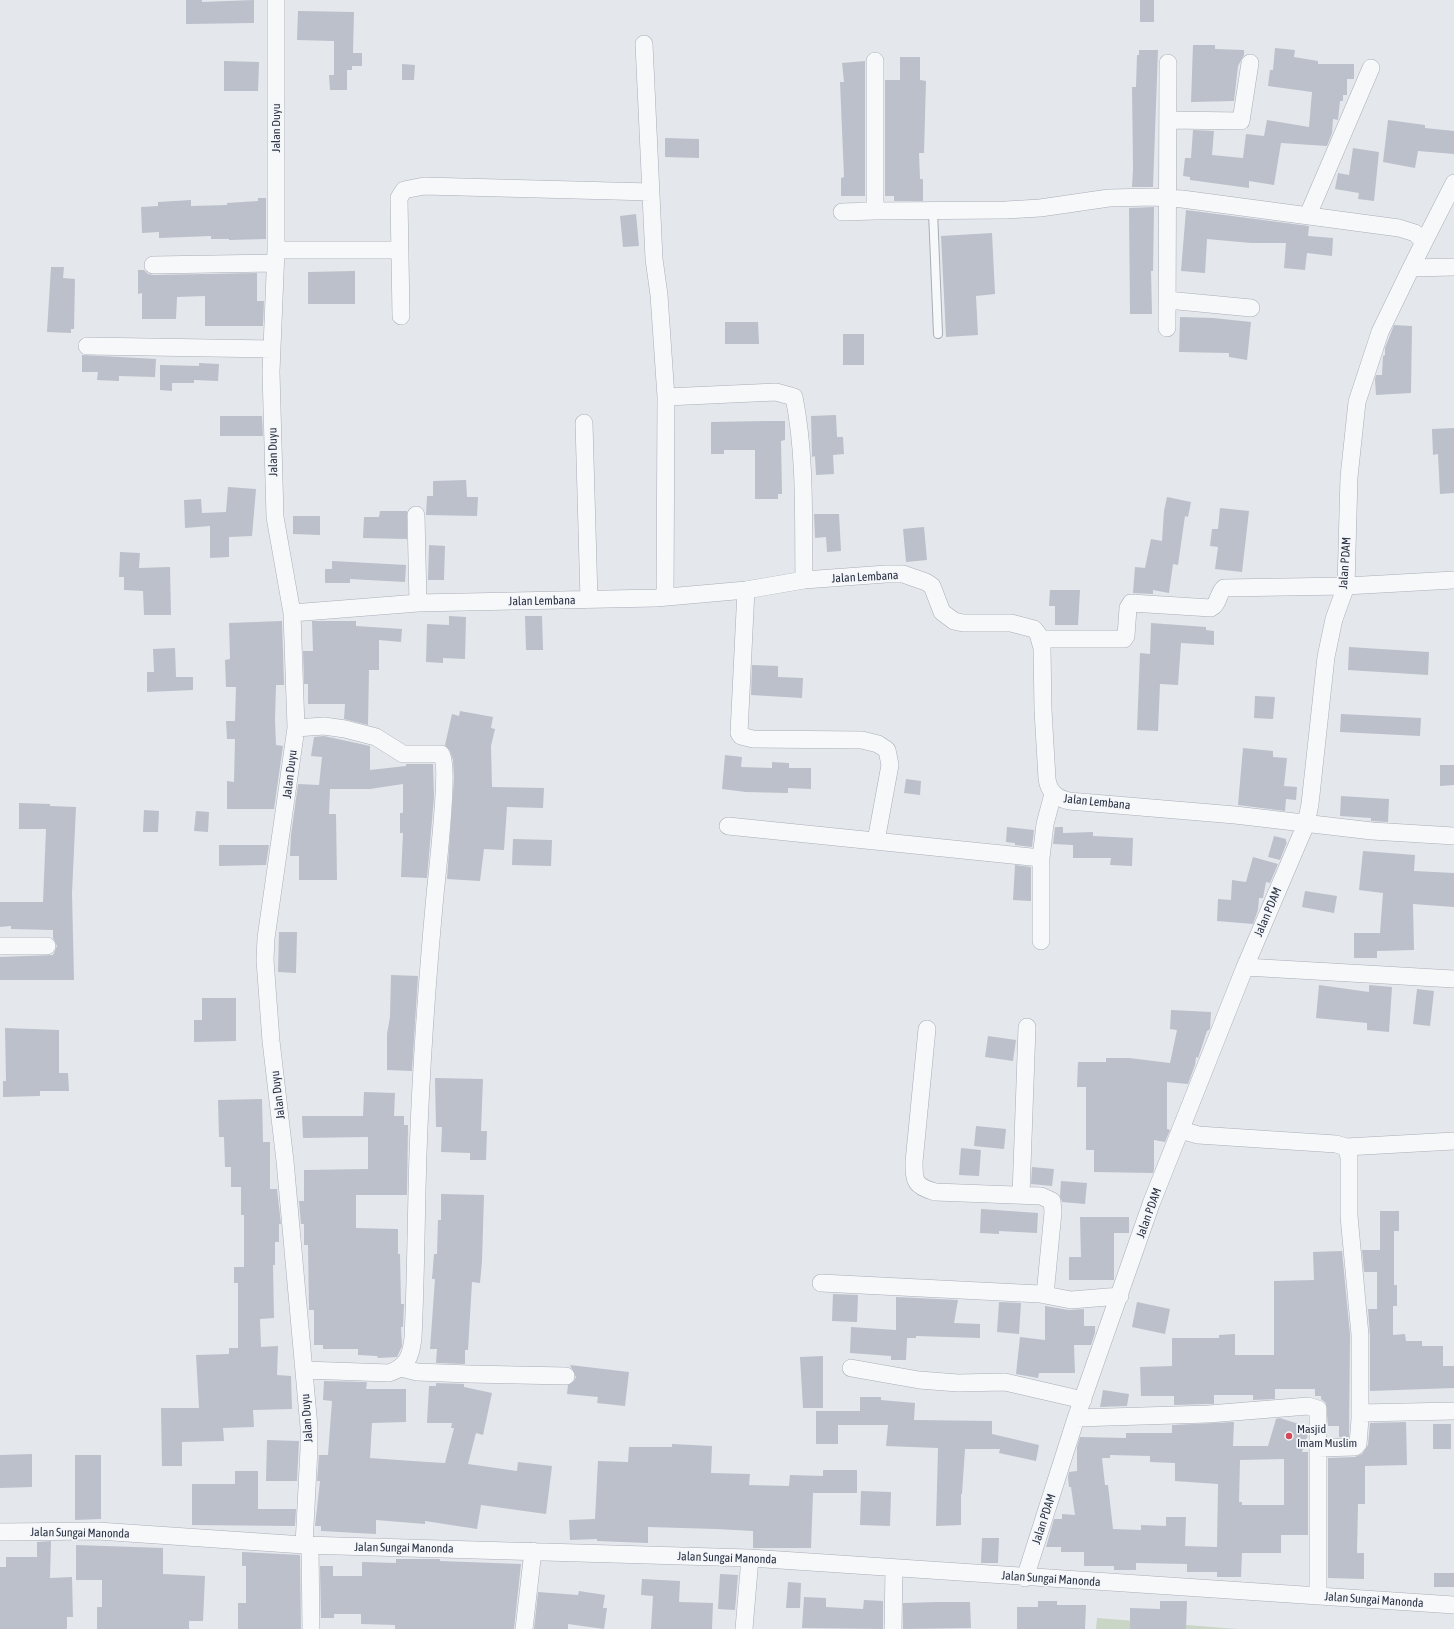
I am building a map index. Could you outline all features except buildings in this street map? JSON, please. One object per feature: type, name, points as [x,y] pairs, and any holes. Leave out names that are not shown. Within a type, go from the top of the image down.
[{"type":"street","name":"Jalan Duyu","points":[[276,0],[276,256],[272,349],[275,517],[292,613],[296,728],[265,950],[271,1041],[285,1161],[305,1370],[309,1449],[307,1546],[312,1629]]},
{"type":"street","points":[[644,44],[654,259],[659,295],[666,397],[665,597]]},
{"type":"street","points":[[875,61],[875,211]]},
{"type":"street","points":[[1167,328],[1168,63]]},
{"type":"street","points":[[1168,120],[1241,121],[1250,63]]},
{"type":"street","points":[[1308,215],[1372,68]]},
{"type":"street","name":"Jalan PDAM","points":[[1025,1578],[1076,1418],[1151,1204],[1245,967],[1306,824],[1310,804],[1326,657],[1334,619],[1357,402],[1380,332],[1410,268],[1454,183]]},
{"type":"street","points":[[401,316],[399,198],[404,190],[424,186],[651,192]]},
{"type":"street","points":[[842,212],[1006,210],[1045,207],[1109,198],[1167,197],[1398,228],[1415,234],[1424,242]]},
{"type":"street","points":[[153,264],[399,250]]},
{"type":"street","points":[[1410,268],[1454,267]]},
{"type":"street","points":[[1167,300],[1251,308]]},
{"type":"street","points":[[87,346],[272,349]]},
{"type":"street","points":[[666,397],[776,392],[794,397],[799,421],[802,472],[804,580]]},
{"type":"street","points":[[584,423],[589,600]]},
{"type":"street","points":[[416,514],[418,603]]},
{"type":"street","name":"Jalan Lembana","points":[[292,613],[418,603],[665,597],[746,590],[804,580],[886,574],[912,576],[932,586],[942,612],[954,621],[963,623],[1011,623],[1034,629],[1041,639],[1047,779],[1053,794],[1068,801],[1204,812],[1372,831],[1454,836]]},
{"type":"street","points":[[1041,639],[1124,639],[1126,636],[1128,608],[1132,603],[1211,608],[1215,605],[1222,588],[1337,586],[1454,580]]},
{"type":"street","points":[[746,590],[739,729],[741,736],[753,739],[862,740],[878,744],[887,750],[890,766],[876,841]]},
{"type":"street","points":[[296,728],[324,726],[345,729],[376,737],[403,754],[438,753],[443,757],[444,775],[439,855],[429,964],[419,1127],[413,1338],[410,1359],[401,1368],[389,1373],[305,1370]]},
{"type":"street","points":[[1041,941],[1041,858],[1045,824],[1053,794]]},
{"type":"street","points":[[728,826],[1041,858]]},
{"type":"street","points":[[0,946],[47,946]]},
{"type":"street","points":[[1245,967],[1454,979]]},
{"type":"street","points":[[1021,1195],[1027,1027]]},
{"type":"street","points":[[927,1029],[914,1162],[914,1179],[922,1188],[935,1192],[1041,1196],[1052,1201],[1053,1212],[1045,1295]]},
{"type":"street","points":[[1181,1130],[1198,1135],[1336,1144],[1346,1147],[1454,1141]]},
{"type":"street","points":[[1318,1448],[1357,1445],[1360,1413],[1360,1335],[1349,1216],[1349,1157],[1346,1147]]},
{"type":"street","points":[[821,1283],[1045,1295],[1071,1300],[1120,1296]]},
{"type":"street","points":[[401,1368],[418,1372],[566,1376]]},
{"type":"street","points":[[851,1368],[919,1380],[958,1383],[1005,1382],[1083,1400]]},
{"type":"street","points":[[1076,1418],[1209,1414],[1311,1406],[1318,1409],[1318,1596]]},
{"type":"street","points":[[1360,1413],[1454,1411]]},
{"type":"street","name":"Jalan Sungai Manonda","points":[[0,1532],[98,1531],[307,1546],[750,1558],[1025,1578],[1454,1605]]},
{"type":"street","points":[[524,1629],[533,1551]]},
{"type":"street","points":[[744,1629],[750,1558]]},
{"type":"street","points":[[893,1629],[894,1568]]},
{"type":"lane","points":[[933,211],[938,334]]},
{"type":"green space","points":[[1097,1618],[1238,1629],[1096,1629]]},
{"type":"place","name":"Masjid Imam Muslim","points":[[1289,1436]]}]
